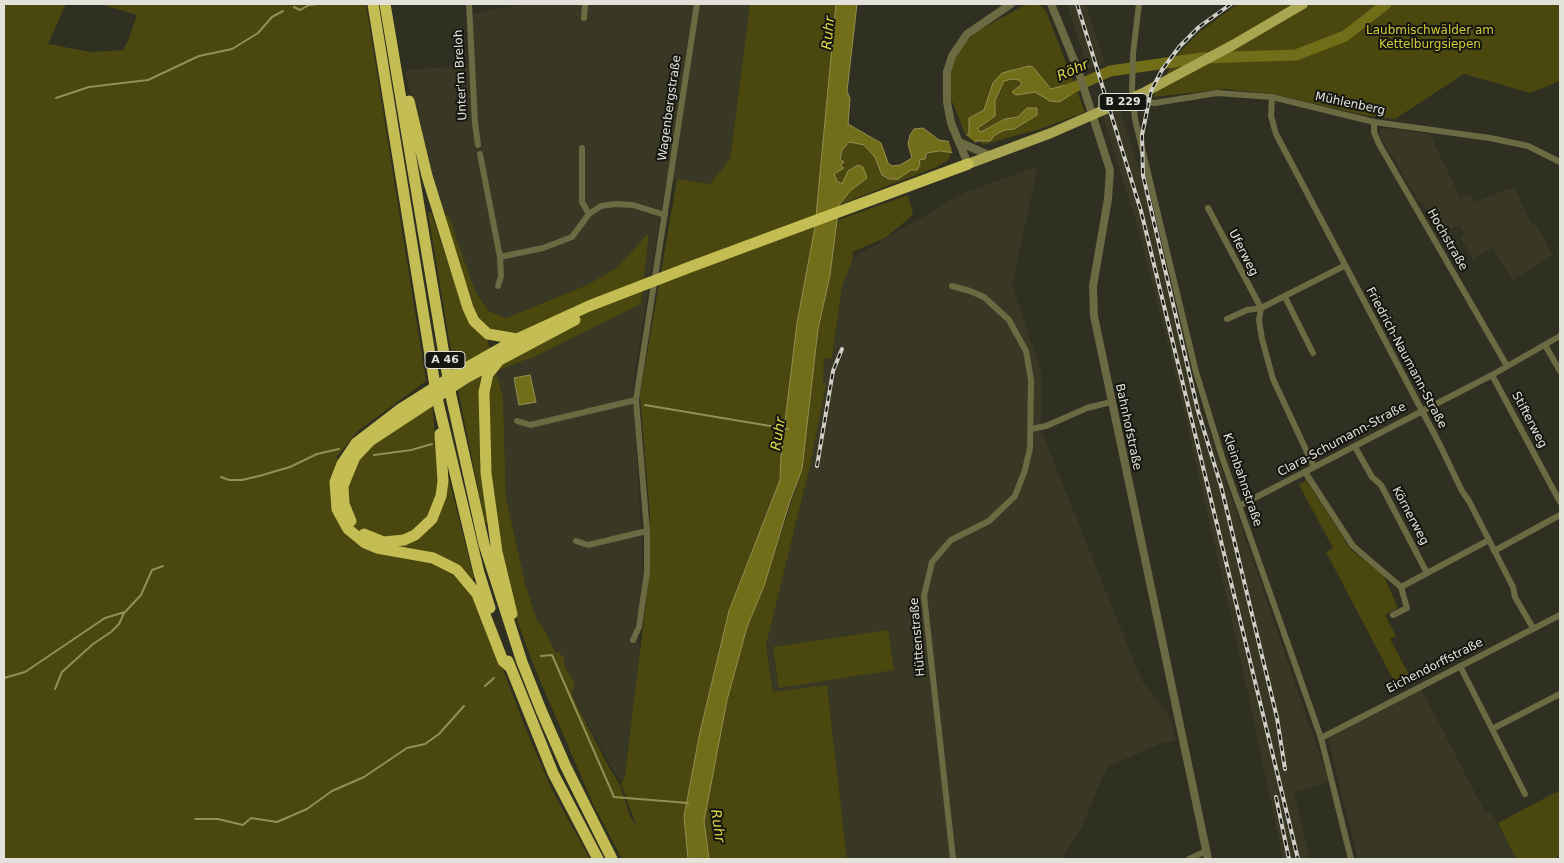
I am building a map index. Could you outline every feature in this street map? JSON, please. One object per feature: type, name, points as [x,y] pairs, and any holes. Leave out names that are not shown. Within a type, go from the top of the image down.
[{"type":"highway","name":"A 46","points":[[373,4],[437,398],[479,573],[510,667],[553,773],[598,859]]},
{"type":"highway","name":"A 46","points":[[385,4],[451,396],[484,544],[522,662],[566,767],[612,859]]},
{"type":"highway","points":[[393,52],[404,77],[427,176],[468,308],[474,321],[488,334],[517,339]]},
{"type":"highway","points":[[510,667],[503,661],[477,594],[457,570],[433,558],[377,548],[364,543],[354,536],[339,516],[335,500],[335,482],[348,453],[367,433],[421,401],[517,339],[589,306],[968,164]]},
{"type":"highway","points":[[465,373],[501,358],[635,289]]},
{"type":"highway","points":[[501,358],[488,374],[485,383],[486,473],[497,552],[524,653],[522,662]]},
{"type":"highway","points":[[421,401],[370,441],[355,457],[346,476],[343,495],[347,515],[360,531],[374,539],[393,542],[415,535],[426,527],[437,509],[443,481],[437,398]]},
{"type":"main road","name":"B 229","points":[[968,164],[1051,133],[1145,92],[1303,4]]},
{"type":"street","name":"Unter'm Breloh","points":[[469,4],[475,123],[478,145]]},
{"type":"street","points":[[584,18],[585,4]]},
{"type":"street","name":"Wagenbergstraße","points":[[633,640],[639,627],[647,572],[647,530],[636,400],[697,4]]},
{"type":"street","points":[[968,164],[947,102],[946,72],[958,46],[974,27],[1011,4]]},
{"type":"street","name":"Bahnhofstraße","points":[[1051,4],[1078,70],[1111,177],[1092,297],[1111,402],[1207,855]]},
{"type":"street","name":"Kleinbahnstraße","points":[[1139,4],[1133,54],[1132,91],[1138,137],[1196,372],[1239,506],[1321,738],[1351,859]]},
{"type":"street","name":"Mühlenberg","points":[[1133,102],[1155,103],[1218,93],[1272,97],[1374,122],[1490,138],[1528,146],[1560,162]]},
{"type":"street","name":"Friedrich-Naumann-Straße","points":[[1272,97],[1271,116],[1276,134],[1489,540],[1513,587],[1515,597],[1533,628]]},
{"type":"street","name":"Hochstraße","points":[[1374,122],[1374,132],[1379,144],[1507,366]]},
{"type":"street","points":[[959,142],[991,156]]},
{"type":"street","points":[[582,148],[582,202],[589,214]]},
{"type":"street","points":[[480,154],[500,257],[501,276],[498,286]]},
{"type":"street","points":[[500,257],[543,248],[572,237],[589,214],[601,206],[614,204],[633,205],[665,215]]},
{"type":"street","name":"Uferweg","points":[[1208,208],[1260,308]]},
{"type":"street","points":[[1227,319],[1285,297],[1344,266]]},
{"type":"street","name":"Hüttenstraße","points":[[952,286],[970,290],[984,297],[1003,314],[1018,334],[1026,350],[1030,369],[1031,429],[1025,470],[1015,496],[990,520],[951,540],[932,562],[924,596],[953,859]]},
{"type":"street","points":[[1285,297],[1313,352]]},
{"type":"street","points":[[1260,308],[1259,320],[1262,339],[1273,379],[1314,468]]},
{"type":"street","name":"Clara-Schumann-Straße","points":[[1239,506],[1492,375],[1560,336]]},
{"type":"street","points":[[1545,345],[1560,372]]},
{"type":"street","name":"Stifterweg","points":[[1492,375],[1560,502]]},
{"type":"street","points":[[516,421],[530,425],[636,400]]},
{"type":"street","points":[[1031,429],[1046,426],[1087,408],[1111,402]]},
{"type":"street","name":"Körnerweg","points":[[1355,447],[1372,478],[1381,485],[1427,573]]},
{"type":"street","points":[[1305,472],[1353,546],[1401,587],[1407,608],[1393,615]]},
{"type":"street","points":[[1494,551],[1560,515]]},
{"type":"street","points":[[576,541],[588,545],[647,530]]},
{"type":"street","points":[[1401,587],[1489,540]]},
{"type":"street","name":"Eichendorffstraße","points":[[1321,738],[1560,615]]},
{"type":"street","points":[[1460,666],[1525,794]]},
{"type":"street","points":[[1492,729],[1560,694]]},
{"type":"street","points":[[1189,859],[1207,855]]},
{"type":"shaded area","points":[[523,4],[750,4],[730,159],[710,184],[677,179],[666,181],[633,383],[643,567],[638,614],[634,627],[641,650],[625,775],[621,782],[573,695],[575,686],[565,668],[565,662],[556,653],[536,621],[525,583],[506,498],[503,397],[496,371],[536,356],[641,304],[649,233],[618,267],[587,285],[506,318],[490,311],[475,291],[449,216],[438,214],[405,70],[450,67],[473,63],[471,14]]},
{"type":"shaded area","points":[[836,4],[857,4],[847,91],[850,99],[848,124],[881,143],[888,163],[892,166],[900,165],[912,158],[908,144],[914,129],[923,128],[939,140],[952,142],[969,134],[969,118],[984,110],[993,83],[1002,73],[1029,66],[1033,67],[1051,89],[1073,83],[1075,92],[1059,102],[1050,101],[1035,92],[1016,95],[1012,92],[1022,84],[1019,80],[1004,81],[995,100],[995,116],[978,128],[979,131],[981,132],[1005,119],[1018,117],[1027,108],[1037,108],[1037,115],[1014,129],[1005,130],[995,135],[990,141],[977,141],[956,153],[939,151],[927,153],[925,159],[919,160],[920,165],[917,170],[911,170],[898,179],[889,179],[882,175],[875,157],[864,145],[849,142],[842,150],[840,159],[844,162],[841,165],[844,168],[834,174],[837,181],[842,184],[848,171],[858,165],[863,167],[867,178],[850,191],[839,205],[830,275],[818,329],[802,469],[790,501],[764,586],[747,627],[727,700],[704,821],[709,859],[688,859],[684,816],[700,732],[729,611],[780,480],[781,455],[797,323],[815,227]]},
{"type":"shaded area","points":[[1067,4],[1086,4],[1105,64],[1088,69]]},
{"type":"shaded area","points":[[1116,99],[1138,165],[1144,173],[1201,409],[1329,782],[1294,792],[1310,859],[1283,859],[1235,634],[1169,347],[1136,222],[1099,104]]},
{"type":"shaded area","points":[[1383,128],[1430,134],[1461,199],[1470,195],[1474,202],[1514,187],[1532,225],[1535,223],[1553,255],[1512,280],[1493,248],[1473,259],[1460,237],[1464,234],[1459,225],[1440,234],[1425,206],[1419,202],[1380,135],[1380,130]]},
{"type":"shaded area","points":[[1038,166],[1012,286],[1041,371],[1041,430],[1142,681],[1168,714],[1176,740],[1160,744],[1107,767],[1082,826],[1062,859],[847,859],[827,686],[773,692],[766,645],[810,466],[825,383],[822,382],[824,359],[832,358],[842,286],[853,258],[963,193]]},
{"type":"shaded area","points":[[530,375],[536,402],[519,405],[514,378]]},
{"type":"shaded area","points":[[1420,686],[1486,814],[1491,811],[1516,859],[1358,859],[1328,738]]},
{"type":"green space","points":[[4,4],[66,4],[48,44],[91,52],[123,50],[137,15],[100,4],[366,4],[426,381],[358,431],[336,458],[354,466],[368,448],[432,403],[439,476],[448,476],[474,578],[467,585],[479,606],[525,727],[552,790],[590,859],[4,859]]},
{"type":"green space","points":[[750,4],[836,4],[815,227],[797,323],[781,455],[780,480],[729,611],[700,732],[684,816],[688,859],[622,859],[593,804],[533,664],[517,620],[503,556],[489,456],[488,392],[496,371],[503,397],[506,498],[525,583],[537,621],[542,626],[556,653],[559,652],[564,658],[565,668],[575,683],[572,695],[620,785],[630,816],[637,827],[621,784],[625,775],[649,578],[650,516],[640,395],[677,179],[710,184],[730,159]]},
{"type":"green space","points":[[1027,4],[1039,4],[1046,11],[1085,112],[1043,128],[983,145],[980,142],[990,141],[995,135],[1005,130],[1014,129],[1037,115],[1038,111],[1027,108],[1018,117],[1005,119],[981,132],[979,131],[978,128],[995,116],[995,100],[1004,81],[1019,80],[1022,84],[1050,101],[1073,83],[1052,89],[1033,67],[1015,69],[993,83],[984,110],[969,118],[969,134],[966,136],[950,96],[949,80],[954,59],[960,48],[977,31]]},
{"type":"green space","name":"Laubmischwälder am Kettelburgsiepen","points":[[1237,4],[1560,4],[1560,81],[1530,93],[1464,74],[1395,119],[1363,115],[1274,94],[1224,89],[1153,97],[1179,53],[1197,34]]},
{"type":"green space","points":[[849,142],[864,145],[875,157],[882,175],[889,179],[898,179],[911,170],[919,160],[925,159],[930,152],[951,152],[951,155],[947,161],[936,167],[839,205],[850,191],[837,181],[834,174],[844,168],[840,159],[842,150]]},
{"type":"green space","points":[[908,195],[913,215],[885,238],[852,252],[853,258],[842,286],[832,358],[824,359],[823,382],[826,383],[810,466],[766,645],[773,692],[827,685],[847,859],[709,859],[704,821],[727,700],[747,627],[764,586],[802,469],[818,329],[830,275],[838,220]]},
{"type":"green space","points":[[431,212],[462,306],[487,337],[490,349],[454,369],[428,213]]},
{"type":"green space","points":[[442,213],[449,216],[475,291],[489,311],[506,318],[587,285],[618,267],[649,232],[641,304],[536,356],[496,371],[499,366],[525,350],[487,327],[478,318]]},
{"type":"green space","points":[[485,371],[479,414],[480,464],[488,523],[485,523],[458,390]]},
{"type":"green space","points":[[1306,480],[1351,550],[1383,574],[1398,608],[1385,615],[1396,636],[1390,639],[1412,680],[1397,687],[1326,552],[1333,548],[1299,485]]},
{"type":"green space","points":[[888,630],[894,670],[779,688],[773,647]]},
{"type":"green space","points":[[1560,790],[1560,856],[1554,859],[1516,859],[1498,823]]},
{"type":"pier","points":[[965,134],[977,144],[968,152],[953,155],[948,138],[952,139]]},
{"type":"waterway","points":[[294,7],[300,10],[309,5],[319,4]]},
{"type":"waterway","name":"Röhr","points":[[1061,93],[1110,71],[1201,58],[1296,55],[1345,36],[1386,4]]},
{"type":"waterway","points":[[56,98],[89,87],[148,80],[199,56],[232,49],[258,33],[272,17],[283,11]]},
{"type":"waterway","name":"Ruhr","points":[[645,405],[788,429]]},
{"type":"waterway","points":[[374,455],[411,450],[432,444]]},
{"type":"waterway","points":[[221,477],[229,480],[242,480],[259,476],[290,467],[317,454],[339,449]]},
{"type":"waterway","points":[[4,678],[25,672],[105,618],[125,612],[141,595],[152,570],[163,566]]},
{"type":"waterway","points":[[55,689],[62,672],[93,644],[111,632],[119,624],[124,613]]},
{"type":"waterway","points":[[541,656],[552,655],[614,797],[688,803]]},
{"type":"waterway","points":[[485,686],[494,678]]},
{"type":"waterway","points":[[195,819],[218,819],[243,825],[251,818],[277,822],[307,809],[332,791],[364,777],[407,748],[425,744],[439,734],[464,706]]},
{"type":"railway","points":[[1077,4],[1141,211],[1298,859]]},
{"type":"railway","points":[[1231,4],[1199,27],[1180,46],[1162,70],[1151,91],[1142,135],[1143,175],[1198,411],[1221,486],[1277,718],[1285,769]]},
{"type":"railway","points":[[817,466],[833,371],[842,349]]},
{"type":"railway","points":[[1276,797],[1289,859]]}]
